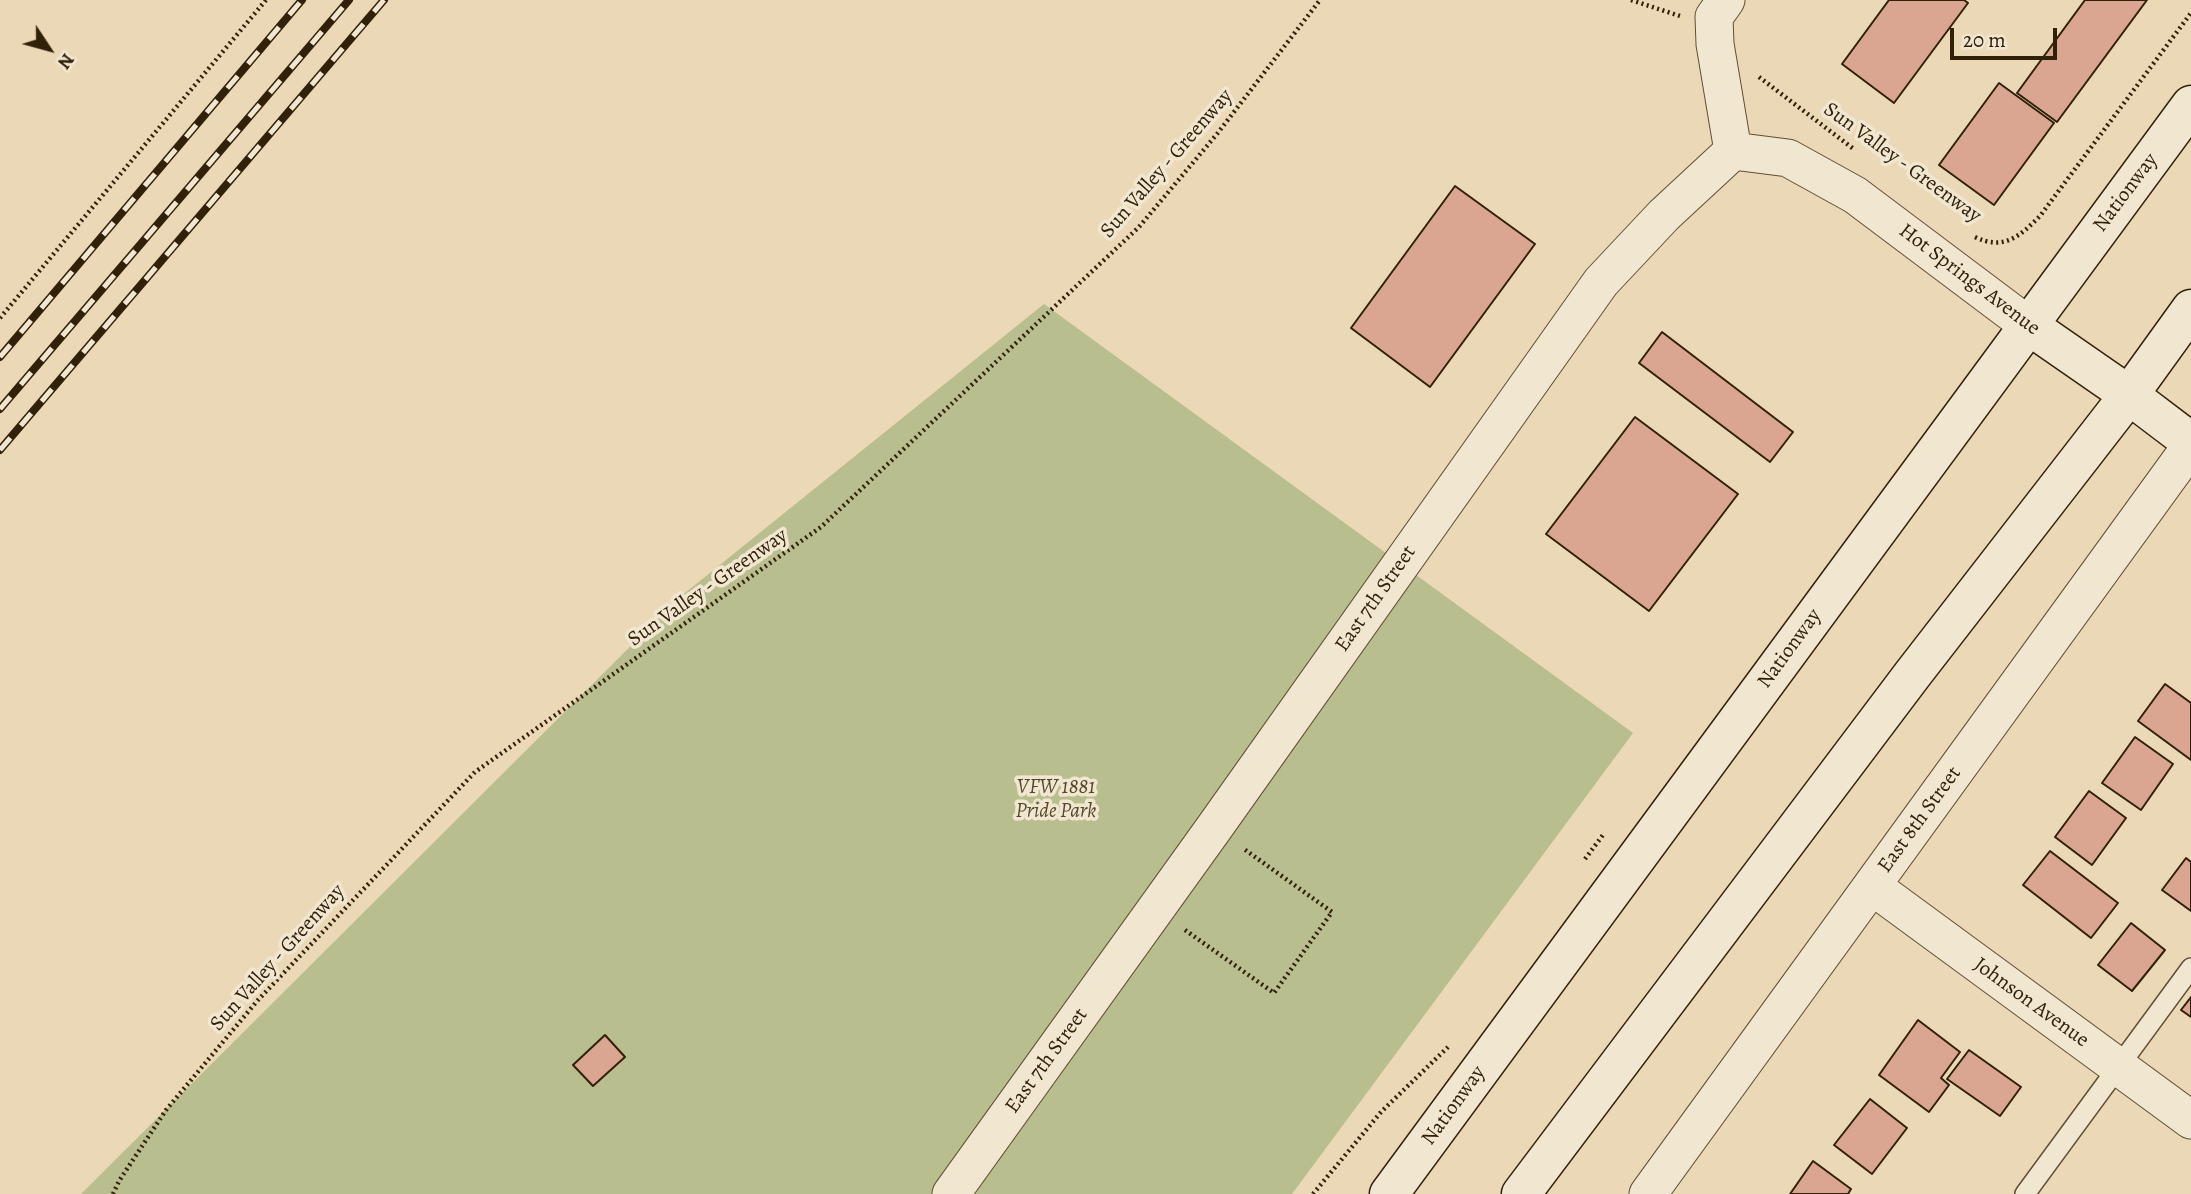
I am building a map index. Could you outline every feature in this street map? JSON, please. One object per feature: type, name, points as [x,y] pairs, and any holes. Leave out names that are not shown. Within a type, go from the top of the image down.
[{"type":"main road","name":"Nationway","points":[[1389,1194],[2191,105]]},
{"type":"main road","points":[[1521,1194],[1912,675],[2129,395],[2191,309]]},
{"type":"main road","name":"Hot Springs Avenue","points":[[2028,325],[2129,395],[2191,444]]},
{"type":"street","points":[[1726,0],[1714,17],[1715,44],[1733,151]]},
{"type":"street","name":"Hot Springs Avenue","points":[[1733,151],[1788,158],[1856,195],[2028,325]]},
{"type":"street","name":"East 7th Street","points":[[951,1194],[1601,282],[1664,215],[1733,151]]},
{"type":"street","name":"East 8th Street","points":[[1648,1194],[2191,444]]},
{"type":"street","name":"Johnson Avenue","points":[[1872,886],[2191,1120]]},
{"type":"lane","points":[[2025,1194],[2191,968]]},
{"type":"path","points":[[0,317],[266,0]]},
{"type":"path","name":"Sun Valley - Greenway","points":[[113,1194],[166,1110],[258,1000],[475,772],[821,527],[1139,227],[1217,134],[1320,0]]},
{"type":"path","name":"Sun Valley - Greenway","points":[[1967,233],[1988,243],[2008,241],[2023,233],[2048,206],[2191,13]]},
{"type":"path","name":"Sun Valley - Greenway","points":[[1715,44],[1862,155]]},
{"type":"path","points":[[1156,909],[1274,993],[1332,912],[1214,828]]},
{"type":"path","points":[[1584,861],[1608,829]]},
{"type":"path","points":[[1313,1194],[1381,1112],[1456,1036]]},
{"type":"green space","name":"VFW 1881 Pride Park","points":[[1044,304],[1633,733],[1292,1194],[81,1194],[680,597]]},
{"type":"building","points":[[1889,0],[1964,0],[1968,3],[1894,103],[1842,64]]},
{"type":"building","points":[[2085,0],[2147,0],[2057,122],[2017,93]]},
{"type":"building","points":[[1999,83],[2054,123],[1994,205],[1939,165]]},
{"type":"building","points":[[1455,186],[1535,244],[1430,387],[1351,328]]},
{"type":"building","points":[[1662,332],[1793,432],[1770,462],[1639,363]]},
{"type":"building","points":[[1635,417],[1738,494],[1649,611],[1546,534]]},
{"type":"building","points":[[2165,684],[2191,703],[2191,760],[2138,721]]},
{"type":"building","points":[[2135,737],[2173,764],[2141,810],[2102,783]]},
{"type":"building","points":[[2089,791],[2126,818],[2092,865],[2055,837]]},
{"type":"building","points":[[2050,851],[2118,903],[2091,938],[2023,885]]},
{"type":"building","points":[[2186,858],[2191,862],[2191,911],[2162,890]]},
{"type":"building","points":[[2131,923],[2165,950],[2132,991],[2098,965]]},
{"type":"building","points":[[2191,997],[2191,1017],[2181,1010]]},
{"type":"building","points":[[1918,1020],[1960,1052],[1941,1078],[1949,1085],[1929,1112],[1879,1075]]},
{"type":"building","points":[[605,1035],[625,1057],[593,1086],[573,1065]]},
{"type":"building","points":[[1969,1050],[2021,1087],[2000,1116],[1947,1079]]},
{"type":"building","points":[[1870,1099],[1907,1128],[1872,1174],[1834,1145]]},
{"type":"building","points":[[1813,1161],[1851,1189],[1848,1194],[1790,1194]]},
{"type":"railway","points":[[0,357],[302,0]]},
{"type":"railway","points":[[0,409],[349,0]]},
{"type":"railway","points":[[0,450],[384,0]]}]
